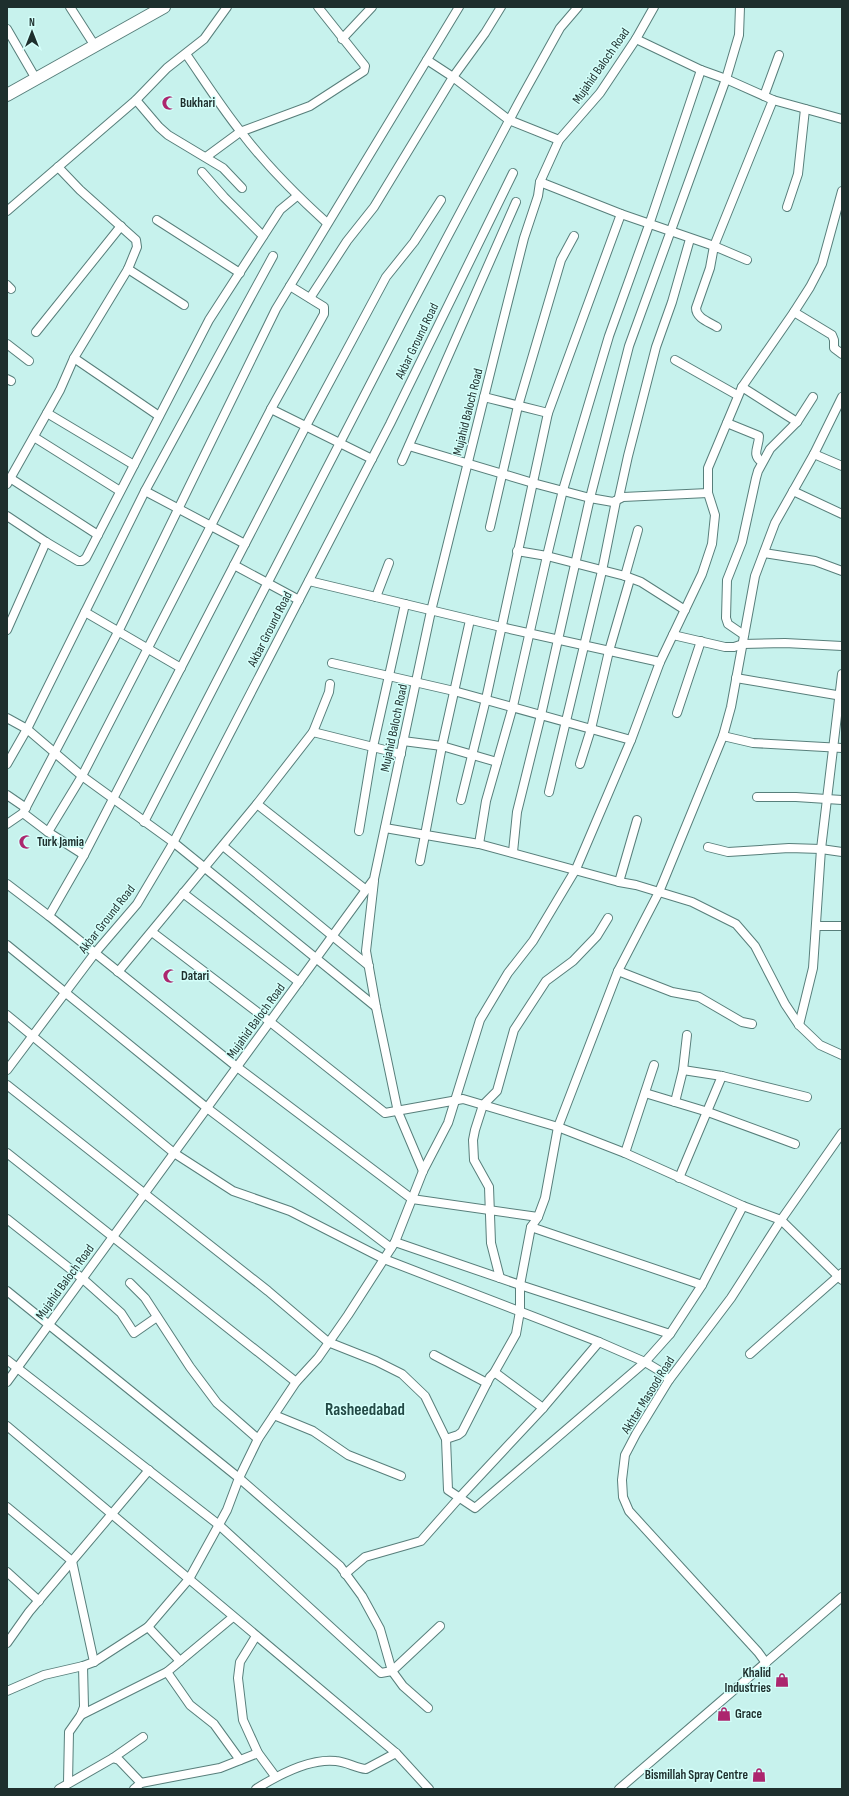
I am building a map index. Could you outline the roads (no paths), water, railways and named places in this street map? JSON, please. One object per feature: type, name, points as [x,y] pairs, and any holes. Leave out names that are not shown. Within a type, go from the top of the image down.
[{"type":"main road","points":[[7,95],[164,7]]},
{"type":"street","points":[[70,7],[95,46]]},
{"type":"street","points":[[7,211],[136,100],[167,68],[204,39],[227,7]]},
{"type":"street","points":[[206,157],[240,132],[310,106],[364,71],[365,66],[318,7]]},
{"type":"street","points":[[342,39],[372,7]]},
{"type":"street","points":[[7,824],[24,810],[119,630],[276,309],[459,7]]},
{"type":"street","points":[[310,298],[347,241],[374,207],[453,77],[485,33],[501,7]]},
{"type":"street","points":[[144,822],[509,120],[560,28],[578,7]]},
{"type":"street","name":"Mujahid Baloch Road","points":[[7,1382],[374,879],[431,611],[484,397],[540,182],[558,140],[600,93],[636,39],[654,7]]},
{"type":"street","points":[[513,852],[516,812],[541,715],[590,498],[629,346],[726,79],[739,35],[740,7]]},
{"type":"street","points":[[7,29],[36,79]]},
{"type":"street","points":[[636,39],[701,70],[726,79],[773,100],[842,119]]},
{"type":"street","points":[[186,54],[240,132],[297,196],[328,223]]},
{"type":"street","points":[[764,96],[779,55]]},
{"type":"street","points":[[427,60],[453,77],[509,120],[558,140]]},
{"type":"street","points":[[478,844],[486,801],[513,706],[547,556],[564,490],[609,336],[701,70]]},
{"type":"street","points":[[136,100],[159,127],[223,168],[242,188]]},
{"type":"street","points":[[717,327],[698,315],[696,308],[710,268],[714,246],[773,100]]},
{"type":"street","points":[[787,207],[798,174],[805,109]]},
{"type":"street","points":[[58,167],[80,190],[138,243],[128,269],[74,358],[60,390],[8,481],[98,535]]},
{"type":"street","points":[[202,172],[224,197],[263,236]]},
{"type":"street","name":"Akbar Ground Road","points":[[7,1070],[95,953],[137,904],[173,842],[372,459],[513,173]]},
{"type":"street","points":[[540,182],[621,214],[714,246],[746,260]]},
{"type":"street","points":[[7,1691],[44,1675],[94,1662],[148,1627],[189,1579],[227,1510],[239,1478],[258,1440],[296,1382],[318,1358],[348,1315],[393,1245],[423,1171],[448,1123],[480,1020],[508,973],[533,941],[576,869],[631,740],[660,662],[702,574],[712,544],[714,516],[708,493],[708,468],[737,395],[794,312],[810,287],[822,264],[841,201],[842,191]]},
{"type":"street","points":[[7,516],[78,561],[82,561],[86,558],[209,320],[280,210],[297,196]]},
{"type":"street","points":[[50,916],[114,798],[306,426],[386,276],[414,242],[441,200]]},
{"type":"street","points":[[402,461],[516,202]]},
{"type":"street","points":[[461,800],[486,699],[548,413],[621,214]]},
{"type":"street","points":[[157,220],[240,273]]},
{"type":"street","points":[[36,332],[121,226]]},
{"type":"street","points":[[490,527],[518,406],[561,260],[574,236]]},
{"type":"street","points":[[549,792],[628,456],[656,346],[672,302],[690,239]]},
{"type":"street","points":[[7,764],[27,729],[145,491],[273,256]]},
{"type":"street","points":[[128,269],[184,305]]},
{"type":"street","points":[[48,832],[82,776],[271,409],[324,314],[324,307],[290,286]]},
{"type":"street","points":[[794,312],[832,335],[834,340],[834,348],[842,354]]},
{"type":"street","points":[[7,344],[29,361]]},
{"type":"street","points":[[74,358],[159,416]]},
{"type":"street","points":[[675,360],[737,395]]},
{"type":"street","points":[[742,387],[797,422]]},
{"type":"street","points":[[484,397],[548,413]]},
{"type":"street","points":[[744,635],[728,624],[726,618],[726,580],[742,542],[756,478],[762,462],[779,439],[797,422],[813,397]]},
{"type":"street","points":[[446,1439],[458,1436],[462,1432],[487,1383],[516,1334],[520,1311],[520,1285],[531,1227],[538,1217],[545,1198],[558,1127],[618,971],[659,892],[723,736],[731,707],[755,576],[775,524],[840,408],[842,397]]},
{"type":"street","points":[[271,409],[372,459]]},
{"type":"street","points":[[47,413],[134,465]]},
{"type":"street","points":[[727,423],[759,436],[755,452],[758,459],[762,462]]},
{"type":"street","points":[[34,437],[120,491]]},
{"type":"street","points":[[409,446],[533,483],[590,498],[613,502],[618,499],[708,493]]},
{"type":"street","points":[[814,454],[842,466]]},
{"type":"street","points":[[145,491],[245,544]]},
{"type":"street","points":[[793,492],[842,514]]},
{"type":"street","points":[[580,764],[591,728],[638,530]]},
{"type":"street","points":[[7,630],[46,542]]},
{"type":"street","points":[[518,551],[547,556],[627,577],[641,582],[685,610]]},
{"type":"street","points":[[764,553],[815,561],[842,570]]},
{"type":"street","points":[[376,597],[389,563]]},
{"type":"street","points":[[234,565],[299,600]]},
{"type":"street","points":[[309,581],[530,634],[660,662]]},
{"type":"street","points":[[358,831],[373,747],[405,604]]},
{"type":"street","points":[[85,612],[119,630],[182,668]]},
{"type":"street","points":[[420,861],[442,746],[470,620]]},
{"type":"street","points":[[673,635],[725,647],[734,647],[743,644],[785,643],[842,646]]},
{"type":"street","points":[[677,713],[701,641]]},
{"type":"street","points":[[332,663],[416,681],[486,699],[631,740]]},
{"type":"street","points":[[799,1025],[813,968],[822,849],[828,798],[838,748],[842,674]]},
{"type":"street","points":[[736,678],[841,696]]},
{"type":"street","points":[[118,972],[257,804],[313,732],[329,692],[330,684]]},
{"type":"street","points":[[7,718],[27,729],[54,754],[82,776],[173,842],[376,1007]]},
{"type":"street","points":[[313,732],[401,754]]},
{"type":"street","points":[[723,736],[753,743],[838,748]]},
{"type":"street","points":[[403,741],[442,746],[497,762]]},
{"type":"street","points":[[7,795],[48,832],[84,855]]},
{"type":"street","points":[[756,797],[828,798],[842,800]]},
{"type":"street","points":[[257,804],[366,890]]},
{"type":"street","points":[[619,882],[638,820]]},
{"type":"street","points":[[385,828],[478,844],[513,852],[692,902],[736,924],[755,946],[785,1004],[799,1025],[820,1045],[842,1055]]},
{"type":"street","points":[[222,846],[333,935],[369,966]]},
{"type":"street","points":[[708,847],[728,852],[790,848],[822,849],[842,852]]},
{"type":"street","points":[[374,879],[366,951],[398,1112],[423,1171]]},
{"type":"street","points":[[7,884],[50,916],[237,1067],[412,1200],[538,1217]]},
{"type":"street","points":[[183,893],[299,982]]},
{"type":"street","points":[[500,1278],[491,1243],[489,1187],[474,1160],[473,1140],[483,1105],[497,1091],[514,1030],[546,981],[573,961],[597,936],[608,918]]},
{"type":"street","points":[[816,926],[842,926]]},
{"type":"street","points":[[152,932],[269,1021],[385,1113],[398,1112],[463,1099],[558,1127],[625,1153],[743,1206],[781,1220],[841,1276],[750,1354]]},
{"type":"street","points":[[7,945],[207,1108],[393,1245],[500,1278],[670,1334]]},
{"type":"street","points":[[618,971],[672,992],[699,997],[742,1022],[752,1024]]},
{"type":"street","points":[[7,1015],[174,1153],[233,1191],[290,1211],[384,1259],[599,1342],[645,1362],[660,1371],[669,1380]]},
{"type":"street","points":[[675,1102],[683,1070],[687,1035]]},
{"type":"street","points":[[625,1153],[654,1065]]},
{"type":"street","points":[[683,1070],[722,1076],[807,1097]]},
{"type":"street","points":[[679,1178],[722,1076]]},
{"type":"street","points":[[7,1085],[268,1291],[328,1342],[376,1361],[402,1374],[425,1396],[446,1439],[448,1490],[475,1508],[645,1362],[670,1334],[702,1285],[743,1206]]},
{"type":"street","points":[[645,1093],[708,1112],[795,1144]]},
{"type":"street","name":"Akhtar Masood Road","points":[[766,1663],[753,1646],[629,1511],[623,1497],[622,1480],[625,1455],[669,1380],[731,1298],[781,1220],[842,1134]]},
{"type":"street","points":[[7,1153],[296,1382]]},
{"type":"street","points":[[7,1219],[83,1279],[121,1314],[134,1333],[157,1317]]},
{"type":"street","points":[[531,1227],[702,1285]]},
{"type":"street","points":[[130,1283],[145,1298],[190,1367],[217,1403],[258,1440]]},
{"type":"street","points":[[7,1291],[239,1478],[340,1566],[362,1596],[380,1629],[392,1671],[403,1686],[428,1708]]},
{"type":"street","points":[[345,1574],[365,1557],[421,1541],[543,1408],[599,1342]]},
{"type":"street","points":[[434,1355],[487,1383]]},
{"type":"street","points":[[7,1360],[219,1525],[381,1673],[392,1671],[440,1626]]},
{"type":"street","points":[[494,1373],[543,1408]]},
{"type":"street","points":[[274,1415],[313,1431],[348,1455],[402,1476]]},
{"type":"street","points":[[7,1426],[232,1617],[396,1753],[429,1789]]},
{"type":"street","points":[[8,1640],[38,1601],[149,1470]]},
{"type":"street","points":[[7,1507],[72,1561],[94,1662]]},
{"type":"street","points":[[7,1572],[38,1601]]},
{"type":"street","points":[[619,1789],[842,1598]]},
{"type":"street","points":[[81,1715],[167,1672],[232,1617]]},
{"type":"street","points":[[148,1627],[180,1661]]},
{"type":"street","points":[[256,1636],[240,1662],[238,1678],[243,1720],[258,1753],[275,1776]]},
{"type":"street","points":[[68,1783],[69,1732],[81,1715],[84,1707],[83,1666]]},
{"type":"street","points":[[167,1672],[190,1705],[214,1724],[240,1760]]},
{"type":"street","points":[[59,1789],[114,1758],[143,1737]]},
{"type":"street","points":[[134,1789],[141,1783],[220,1768],[258,1753]]},
{"type":"street","points":[[256,1789],[275,1776],[321,1760],[338,1761],[366,1769],[396,1753]]},
{"type":"street","points":[[114,1758],[119,1760],[141,1783]]},
{"type":"place","name":"Bukhari","points":[[169,103]]},
{"type":"place","name":"Turk Jamia","points":[[26,842]]},
{"type":"place","name":"Datari","points":[[170,976]]},
{"type":"place","name":"Khalid Industries","points":[[782,1680]]},
{"type":"place","name":"Grace","points":[[724,1714]]},
{"type":"place","name":"Bismillah Spray Centre","points":[[759,1775]]},
{"type":"district","name":"Rasheedabad","points":[[365,1410]]}]
